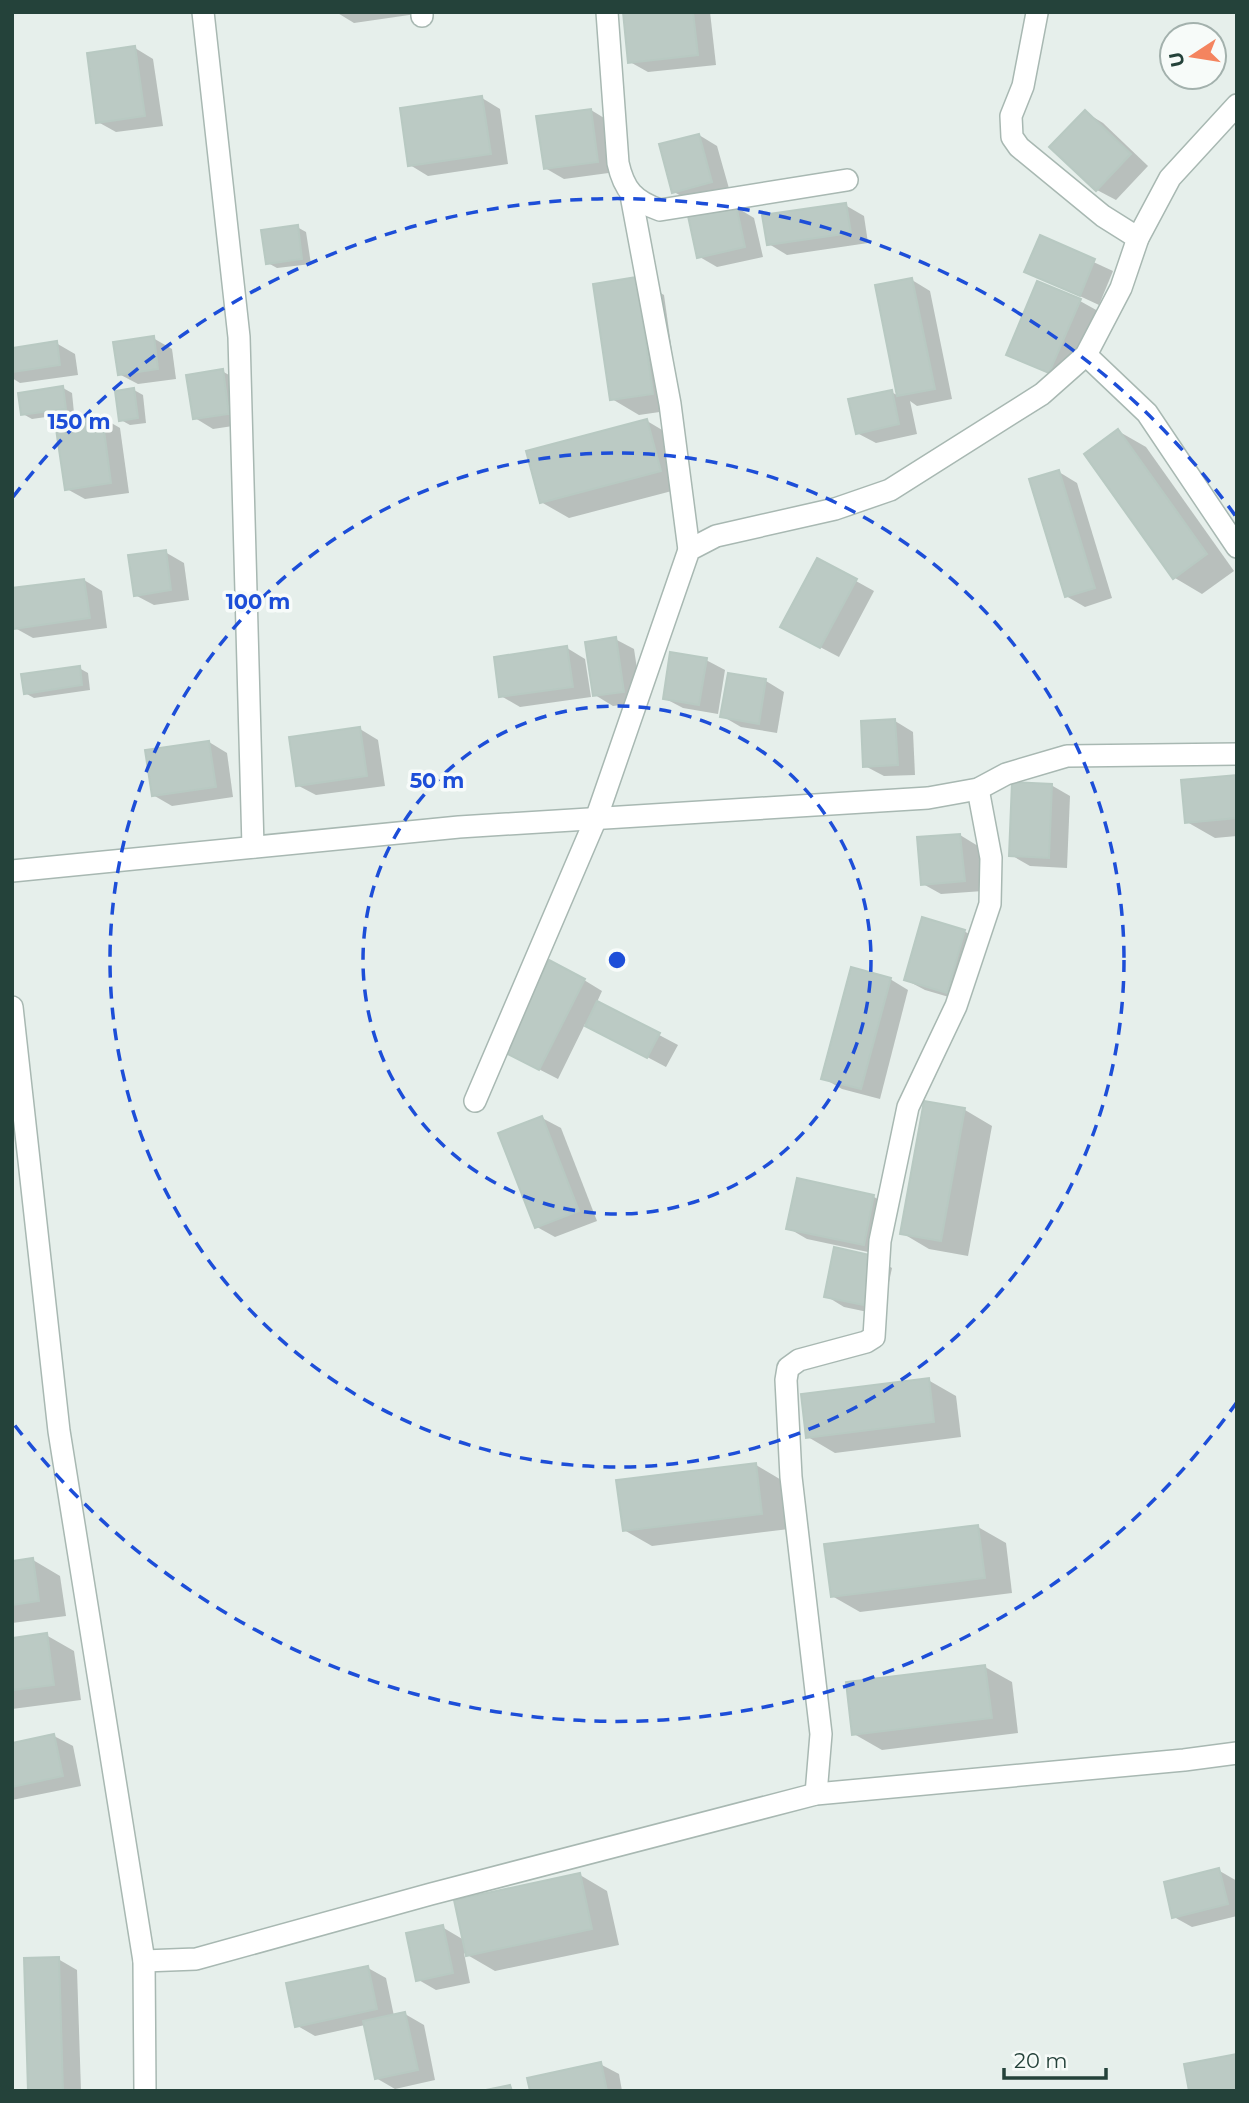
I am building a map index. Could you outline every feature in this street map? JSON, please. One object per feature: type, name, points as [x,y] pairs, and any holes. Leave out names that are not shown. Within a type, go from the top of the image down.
[{"type":"street","points":[[204,12],[239,337],[253,847]]},
{"type":"street","points":[[475,1101],[597,816],[689,550],[670,404],[631,195],[622,181],[618,163],[607,12]]},
{"type":"street","points":[[1037,13],[1026,73],[1011,116],[1012,137],[1018,147],[1103,216],[1138,237]]},
{"type":"street","points":[[689,550],[716,536],[835,509],[890,490],[1042,394],[1086,355],[1121,288],[1138,237],[1170,178],[1237,105]]},
{"type":"street","points":[[631,195],[660,210],[847,180]]},
{"type":"street","points":[[1086,355],[1147,413],[1237,547]]},
{"type":"street","points":[[12,871],[597,816],[887,801],[953,795],[978,789],[1006,774],[1067,756],[1237,754]]},
{"type":"street","points":[[816,1794],[821,1734],[791,1477],[786,1380],[788,1368],[799,1360],[866,1342],[874,1337],[880,1241],[908,1107],[956,1006],[990,904],[991,858],[978,789]]},
{"type":"street","points":[[12,1007],[59,1431],[144,1961],[145,2091]]},
{"type":"street","points":[[144,1961],[196,1959],[431,1894],[816,1794],[1237,1753]]},
{"type":"building","points":[[623,12],[693,12],[698,55],[628,63]]},
{"type":"building","points":[[135,46],[145,116],[96,123],[87,53]]},
{"type":"building","points":[[482,96],[491,154],[408,166],[400,108]]},
{"type":"building","points":[[591,109],[598,162],[544,169],[536,116]]},
{"type":"building","points":[[1085,110],[1131,154],[1096,191],[1049,147]]},
{"type":"building","points":[[699,134],[712,182],[672,193],[659,144]]},
{"type":"building","points":[[846,203],[851,233],[767,245],[762,215]]},
{"type":"building","points":[[736,205],[745,247],[697,258],[688,216]]},
{"type":"building","points":[[298,225],[302,259],[266,264],[261,230]]},
{"type":"building","points":[[1040,235],[1095,259],[1080,296],[1024,272]]},
{"type":"building","points":[[637,277],[653,394],[610,400],[593,284]]},
{"type":"building","points":[[912,278],[935,389],[897,396],[875,285]]},
{"type":"building","points":[[1037,281],[1081,299],[1049,373],[1006,355]]},
{"type":"building","points":[[154,336],[158,369],[118,375],[113,342]]},
{"type":"building","points":[[57,341],[60,365],[12,372],[12,348]]},
{"type":"building","points":[[223,369],[229,414],[193,419],[186,375]]},
{"type":"building","points":[[63,386],[66,409],[21,415],[18,393]]},
{"type":"building","points":[[134,388],[138,418],[119,421],[115,391]]},
{"type":"building","points":[[892,390],[899,424],[856,434],[848,399]]},
{"type":"building","points":[[102,415],[111,483],[65,490],[55,422]]},
{"type":"building","points":[[647,419],[661,471],[540,503],[526,451]]},
{"type":"building","points":[[1118,429],[1207,554],[1173,579],[1084,454]]},
{"type":"building","points":[[1059,470],[1095,588],[1065,597],[1029,479]]},
{"type":"building","points":[[166,550],[171,590],[134,596],[128,555]]},
{"type":"building","points":[[817,558],[857,579],[820,648],[780,627]]},
{"type":"building","points":[[84,579],[90,618],[13,629],[12,588]]},
{"type":"building","points":[[616,637],[624,692],[593,696],[585,642]]},
{"type":"building","points":[[567,646],[573,687],[499,697],[494,657]]},
{"type":"building","points":[[670,652],[707,658],[699,705],[663,699]]},
{"type":"building","points":[[80,666],[82,685],[24,694],[21,674]]},
{"type":"building","points":[[728,673],[766,679],[759,724],[720,717]]},
{"type":"building","points":[[895,719],[898,765],[863,767],[861,721]]},
{"type":"building","points":[[360,727],[367,776],[296,786],[289,737]]},
{"type":"building","points":[[209,741],[216,787],[152,796],[145,750]]},
{"type":"building","points":[[1237,775],[1237,818],[1185,823],[1181,780]]},
{"type":"building","points":[[1012,782],[1052,784],[1049,858],[1009,856]]},
{"type":"building","points":[[960,834],[965,881],[921,885],[917,837]]},
{"type":"building","points":[[922,917],[965,930],[947,993],[904,980]]},
{"type":"building","points":[[549,960],[585,979],[539,1070],[502,1051]]},
{"type":"building","points":[[851,967],[891,978],[861,1089],[821,1079]]},
{"type":"building","points":[[597,1001],[660,1033],[647,1058],[585,1026]]},
{"type":"building","points":[[924,1101],[965,1108],[941,1241],[900,1234]]},
{"type":"building","points":[[542,1116],[579,1211],[535,1228],[498,1133]]},
{"type":"building","points":[[797,1178],[874,1195],[864,1245],[786,1229]]},
{"type":"building","points":[[834,1247],[874,1256],[864,1305],[824,1297]]},
{"type":"building","points":[[929,1378],[934,1422],[806,1438],[801,1394]]},
{"type":"building","points":[[756,1463],[762,1514],[623,1531],[616,1480]]},
{"type":"building","points":[[978,1525],[985,1578],[831,1597],[824,1544]]},
{"type":"building","points":[[33,1558],[39,1601],[12,1605],[12,1561]]},
{"type":"building","points":[[47,1633],[54,1685],[12,1690],[12,1638]]},
{"type":"building","points":[[985,1665],[992,1718],[852,1735],[846,1682]]},
{"type":"building","points":[[54,1734],[63,1776],[12,1787],[12,1743]]},
{"type":"building","points":[[1219,1868],[1228,1904],[1172,1918],[1164,1882]]},
{"type":"building","points":[[580,1873],[592,1929],[466,1956],[454,1900]]},
{"type":"building","points":[[443,1925],[453,1973],[416,1981],[406,1933]]},
{"type":"building","points":[[59,1957],[63,2091],[28,2091],[24,1958]]},
{"type":"building","points":[[368,1966],[377,2009],[295,2027],[286,1983]]},
{"type":"building","points":[[405,2012],[418,2070],[375,2079],[363,2021]]},
{"type":"building","points":[[1237,2054],[1237,2091],[1189,2091],[1184,2064]]},
{"type":"building","points":[[601,2062],[607,2091],[530,2091],[527,2078]]},
{"type":"building","points":[[510,2085],[512,2091],[481,2091]]}]
